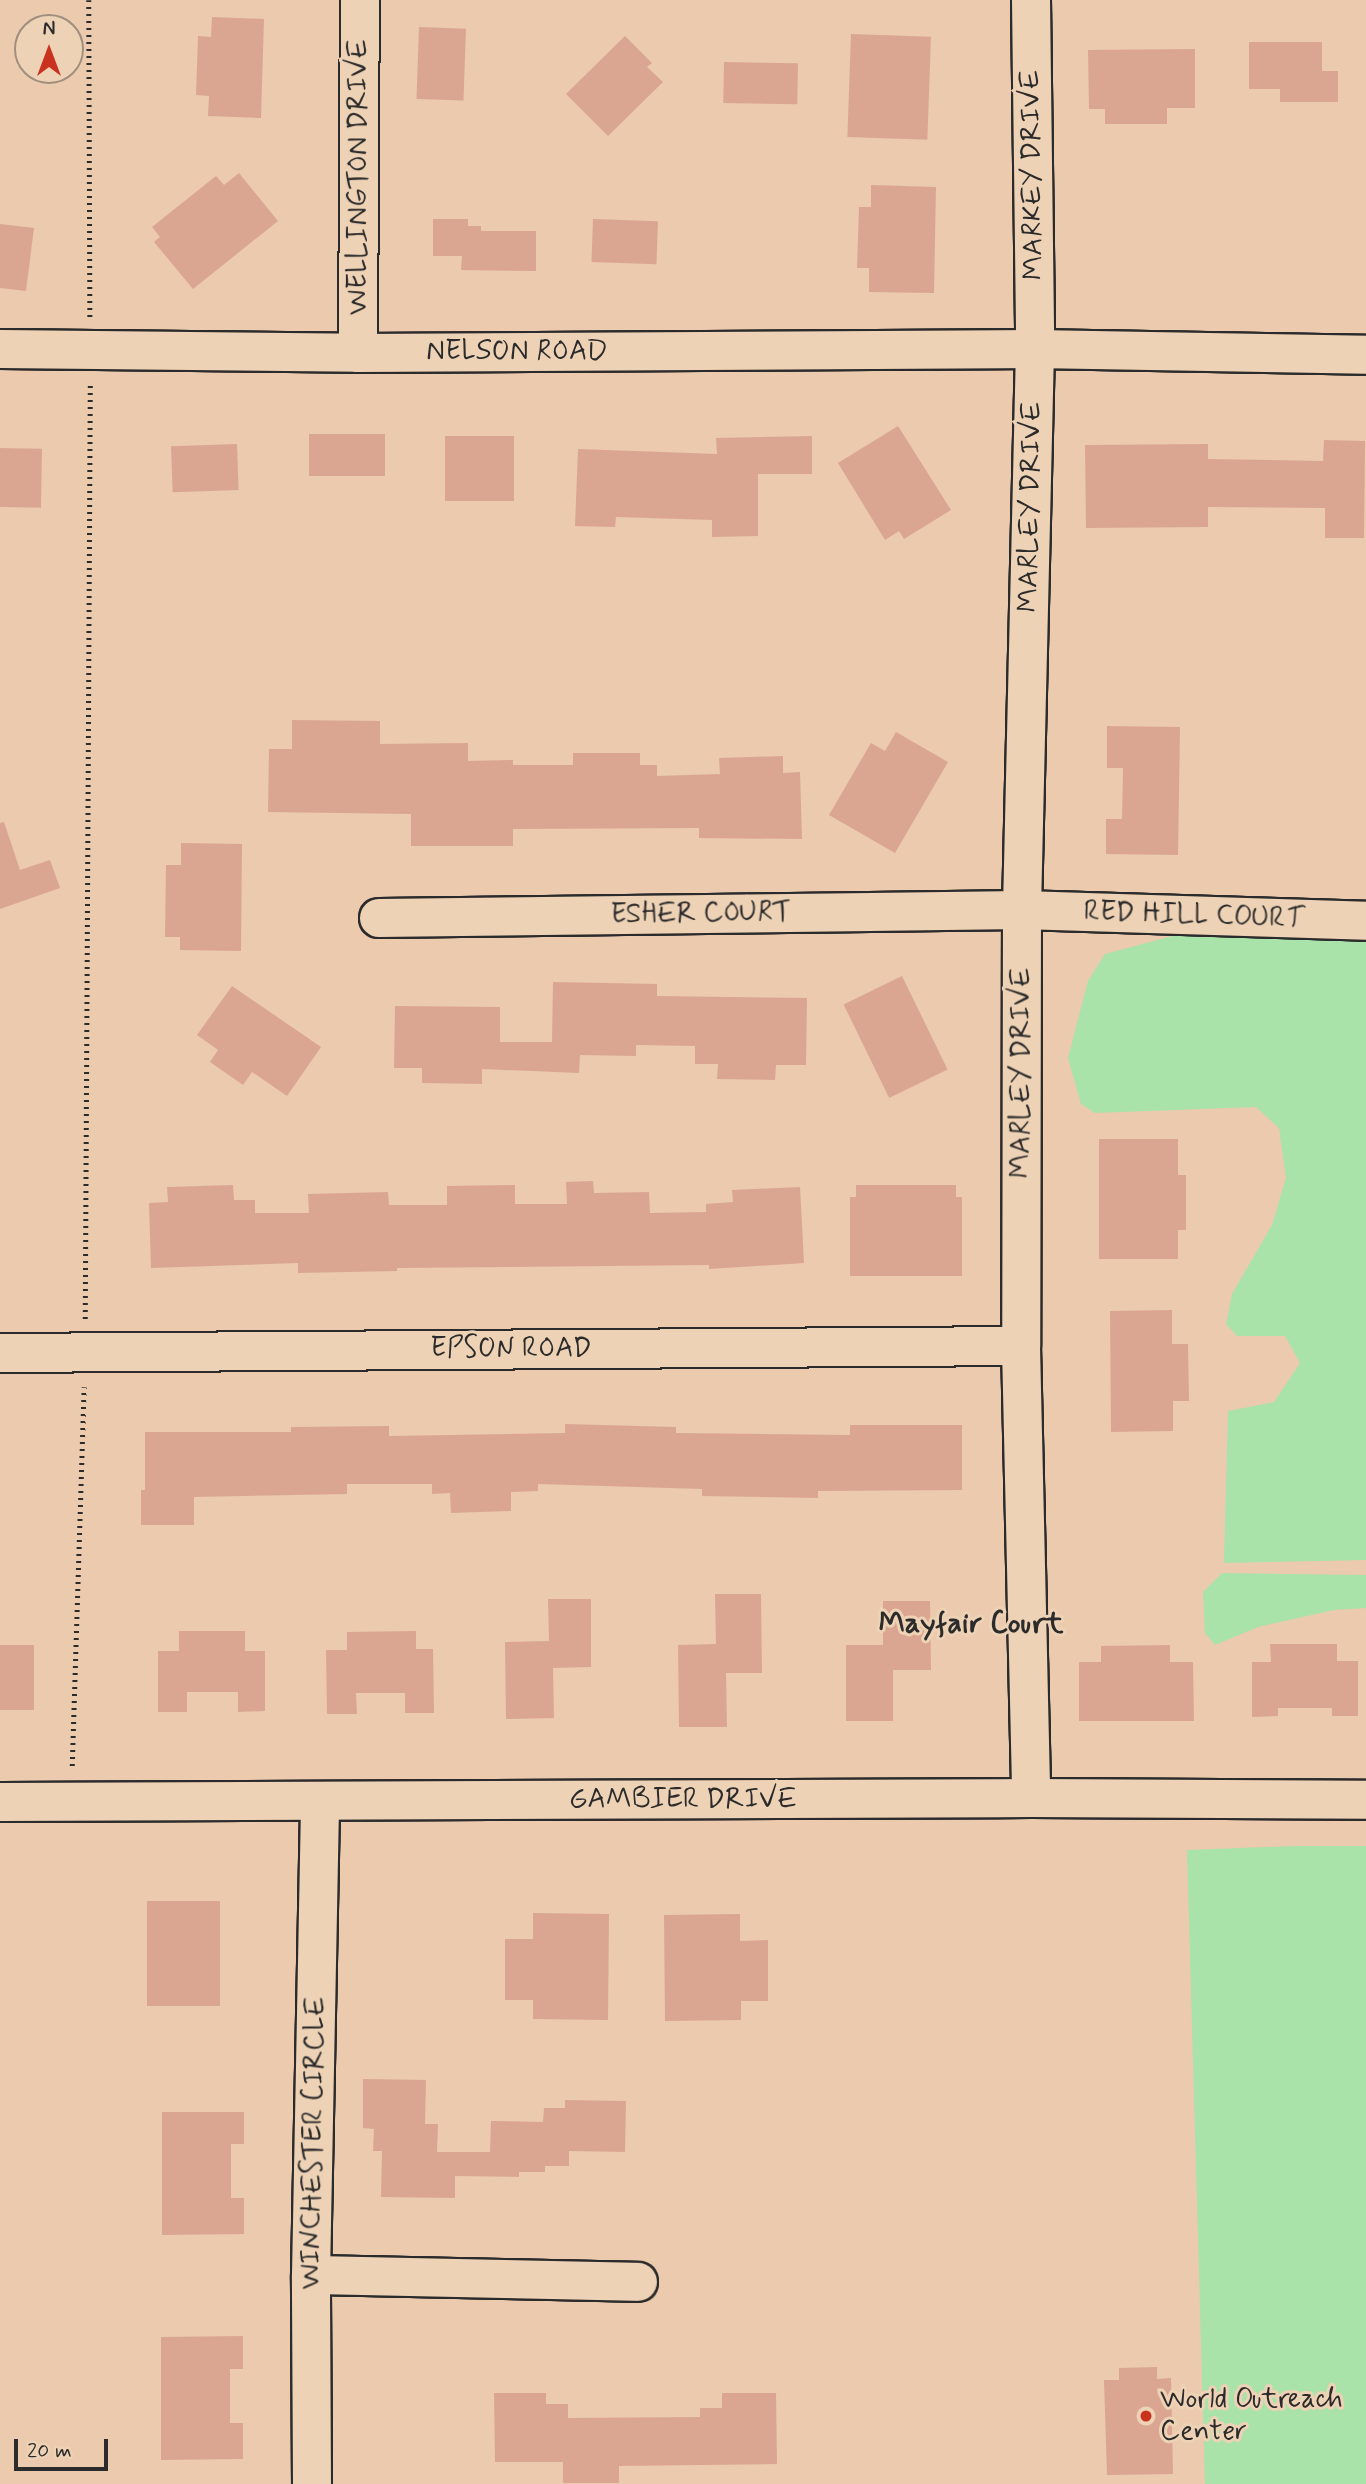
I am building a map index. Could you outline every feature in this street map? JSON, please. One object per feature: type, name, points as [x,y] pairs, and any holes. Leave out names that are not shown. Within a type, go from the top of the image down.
[{"type":"street","name":"WELLINGTON DRIVE","points":[[358,353],[360,0]]},
{"type":"street","name":"MARKEY DRIVE","points":[[1031,0],[1035,349]]},
{"type":"street","name":"NELSON ROAD","points":[[0,349],[358,353],[1035,349],[1366,355]]},
{"type":"street","name":"MARLEY DRIVE","points":[[1031,1798],[1021,1346],[1022,910],[1035,349]]},
{"type":"street","name":"ESHER COURT","points":[[379,918],[1022,910]]},
{"type":"street","name":"RED HILL COURT","points":[[1022,910],[1366,921]]},
{"type":"street","name":"EPSON ROAD","points":[[0,1353],[1021,1346]]},
{"type":"street","name":"GAMBIER DRIVE","points":[[0,1802],[1031,1798],[1366,1800]]},
{"type":"street","name":"WINCHESTER CIRCLE","points":[[312,2484],[311,2275],[320,1802]]},
{"type":"street","points":[[311,2275],[638,2282]]},
{"type":"path","points":[[71,1802],[85,1353],[89,0]]},
{"type":"green space","points":[[1180,934],[1366,938],[1366,1560],[1224,1563],[1228,1411],[1274,1402],[1300,1363],[1285,1336],[1237,1336],[1226,1324],[1232,1294],[1272,1225],[1286,1178],[1279,1128],[1256,1107],[1095,1113],[1081,1104],[1068,1058],[1088,981],[1105,954]]},
{"type":"green space","points":[[1222,1573],[1366,1575],[1366,1608],[1334,1610],[1258,1627],[1215,1645],[1205,1633],[1203,1592]]},
{"type":"green space","points":[[1366,1846],[1366,2484],[1205,2484],[1187,1850]]},
{"type":"building","points":[[212,17],[264,19],[261,118],[208,116],[209,96],[196,95],[198,36],[211,37]]},
{"type":"building","points":[[419,27],[466,29],[463,101],[416,99]]},
{"type":"building","points":[[851,34],[931,37],[927,140],[847,137]]},
{"type":"building","points":[[625,36],[652,63],[647,67],[663,82],[608,136],[566,94]]},
{"type":"building","points":[[1249,42],[1322,42],[1322,71],[1338,71],[1338,102],[1280,102],[1280,89],[1249,89]]},
{"type":"building","points":[[1195,49],[1195,108],[1167,108],[1167,124],[1105,124],[1105,109],[1089,109],[1088,50]]},
{"type":"building","points":[[724,62],[798,63],[797,104],[723,103]]},
{"type":"building","points":[[239,173],[278,221],[193,289],[154,242],[160,237],[152,227],[216,176],[224,185]]},
{"type":"building","points":[[871,185],[936,187],[934,293],[869,292],[869,268],[857,268],[859,207],[871,207]]},
{"type":"building","points":[[433,219],[468,219],[468,226],[481,226],[481,231],[536,231],[536,271],[461,270],[462,256],[433,256]]},
{"type":"building","points":[[593,219],[658,221],[656,264],[591,262]]},
{"type":"building","points":[[0,224],[34,228],[26,291],[0,288]]},
{"type":"building","points":[[898,426],[951,510],[904,539],[899,531],[885,540],[838,463]]},
{"type":"building","points":[[309,434],[385,434],[385,476],[309,476]]},
{"type":"building","points":[[445,436],[514,436],[514,501],[445,501]]},
{"type":"building","points":[[812,436],[812,474],[758,474],[758,536],[712,537],[712,520],[616,517],[615,527],[575,526],[578,449],[717,454],[716,438]]},
{"type":"building","points":[[1324,440],[1365,441],[1364,538],[1325,538],[1325,508],[1208,507],[1208,527],[1086,528],[1085,445],[1208,444],[1208,459],[1323,461]]},
{"type":"building","points":[[237,444],[239,490],[173,492],[171,446]]},
{"type":"building","points":[[0,448],[42,449],[41,508],[0,507]]},
{"type":"building","points":[[292,720],[380,721],[380,744],[468,743],[468,761],[513,760],[513,765],[573,765],[573,753],[640,753],[640,765],[657,765],[657,776],[720,774],[719,758],[783,756],[783,773],[800,772],[802,839],[699,838],[699,828],[513,829],[513,846],[411,846],[411,814],[268,812],[269,749],[292,749]]},
{"type":"building","points":[[1107,726],[1180,727],[1178,855],[1106,854],[1106,819],[1122,819],[1123,768],[1107,768]]},
{"type":"building","points":[[896,732],[948,762],[895,853],[829,815],[871,743],[885,751]]},
{"type":"building","points":[[4,822],[20,870],[50,860],[60,888],[0,909],[0,823]]},
{"type":"building","points":[[181,843],[242,844],[241,951],[180,950],[180,937],[165,937],[166,865],[181,865]]},
{"type":"building","points":[[902,976],[948,1069],[889,1098],[844,1004]]},
{"type":"building","points":[[553,982],[657,984],[657,996],[807,998],[806,1065],[776,1065],[775,1080],[717,1079],[718,1064],[695,1064],[695,1046],[636,1045],[636,1056],[580,1055],[579,1073],[482,1069],[482,1084],[422,1083],[422,1068],[394,1068],[395,1006],[500,1007],[500,1042],[552,1042]]},
{"type":"building","points":[[232,986],[321,1047],[287,1096],[252,1072],[243,1085],[210,1062],[218,1050],[197,1035]]},
{"type":"building","points":[[1099,1139],[1178,1139],[1178,1175],[1186,1175],[1186,1230],[1178,1230],[1178,1259],[1099,1259]]},
{"type":"building","points":[[593,1181],[594,1193],[649,1192],[650,1213],[706,1212],[706,1204],[733,1202],[732,1190],[800,1187],[804,1263],[709,1269],[709,1265],[397,1268],[397,1271],[298,1273],[298,1263],[151,1268],[149,1203],[168,1202],[167,1187],[233,1185],[234,1200],[255,1200],[255,1213],[309,1213],[308,1194],[388,1192],[389,1205],[447,1205],[447,1186],[515,1185],[515,1204],[567,1204],[566,1182]]},
{"type":"building","points":[[856,1185],[956,1185],[956,1197],[962,1197],[962,1276],[850,1276],[850,1197],[856,1197]]},
{"type":"building","points":[[1172,1310],[1172,1344],[1188,1344],[1189,1401],[1173,1401],[1173,1431],[1111,1432],[1110,1311]]},
{"type":"building","points":[[565,1424],[676,1427],[676,1433],[850,1435],[850,1425],[962,1425],[962,1490],[818,1491],[818,1498],[702,1496],[702,1489],[538,1484],[538,1491],[511,1492],[511,1511],[451,1513],[450,1493],[432,1494],[432,1484],[347,1484],[347,1494],[194,1497],[194,1525],[141,1525],[141,1490],[145,1490],[145,1432],[291,1432],[291,1427],[389,1426],[389,1436],[565,1433]]},
{"type":"building","points":[[715,1594],[761,1594],[762,1673],[726,1673],[727,1727],[679,1727],[678,1645],[716,1644]]},
{"type":"building","points":[[548,1599],[591,1599],[591,1667],[553,1668],[554,1718],[506,1719],[505,1642],[549,1641]]},
{"type":"building","points":[[883,1601],[930,1601],[931,1670],[893,1670],[893,1721],[846,1721],[846,1645],[883,1645]]},
{"type":"building","points":[[179,1631],[245,1631],[245,1651],[265,1651],[265,1711],[238,1712],[238,1692],[187,1692],[187,1712],[158,1712],[158,1651],[179,1651]]},
{"type":"building","points":[[416,1631],[416,1649],[433,1649],[434,1713],[405,1713],[405,1693],[356,1693],[357,1714],[327,1714],[326,1650],[347,1650],[347,1632]]},
{"type":"building","points":[[1270,1644],[1337,1644],[1337,1661],[1358,1661],[1358,1716],[1332,1716],[1332,1708],[1278,1708],[1278,1716],[1252,1717],[1252,1662],[1271,1662]]},
{"type":"building","points":[[0,1645],[34,1645],[34,1710],[0,1710]]},
{"type":"building","points":[[1170,1645],[1170,1662],[1193,1662],[1194,1721],[1079,1721],[1079,1662],[1101,1662],[1101,1646]]},
{"type":"building","points":[[147,1901],[220,1901],[220,2006],[147,2006]]},
{"type":"building","points":[[533,1913],[609,1914],[608,2020],[533,2019],[533,2000],[505,2000],[505,1939],[533,1939]]},
{"type":"building","points":[[740,1914],[740,1941],[768,1940],[768,2001],[741,2001],[741,2020],[665,2021],[664,1915]]},
{"type":"building","points":[[363,2079],[426,2080],[425,2124],[438,2124],[437,2152],[490,2152],[491,2121],[543,2122],[544,2108],[565,2108],[565,2100],[626,2101],[625,2152],[569,2151],[569,2166],[545,2166],[545,2172],[519,2172],[519,2177],[455,2176],[455,2198],[381,2197],[382,2151],[373,2151],[374,2129],[363,2128]]},
{"type":"building","points":[[162,2112],[244,2112],[244,2144],[231,2144],[231,2198],[244,2198],[244,2234],[162,2235]]},
{"type":"building","points":[[243,2336],[243,2369],[230,2369],[230,2423],[243,2423],[243,2459],[161,2460],[161,2337]]},
{"type":"building","points":[[1157,2367],[1157,2379],[1171,2378],[1173,2474],[1107,2475],[1104,2380],[1119,2380],[1119,2368]]},
{"type":"building","points":[[494,2393],[546,2393],[546,2404],[568,2404],[568,2418],[700,2417],[700,2408],[722,2408],[722,2393],[776,2393],[777,2464],[619,2466],[619,2483],[563,2483],[563,2462],[495,2462]]},
{"type":"place","name":"World Outreach Center","points":[[1146,2416]]},
{"type":"district","name":"Mayfair Court","points":[[971,1624]]}]
